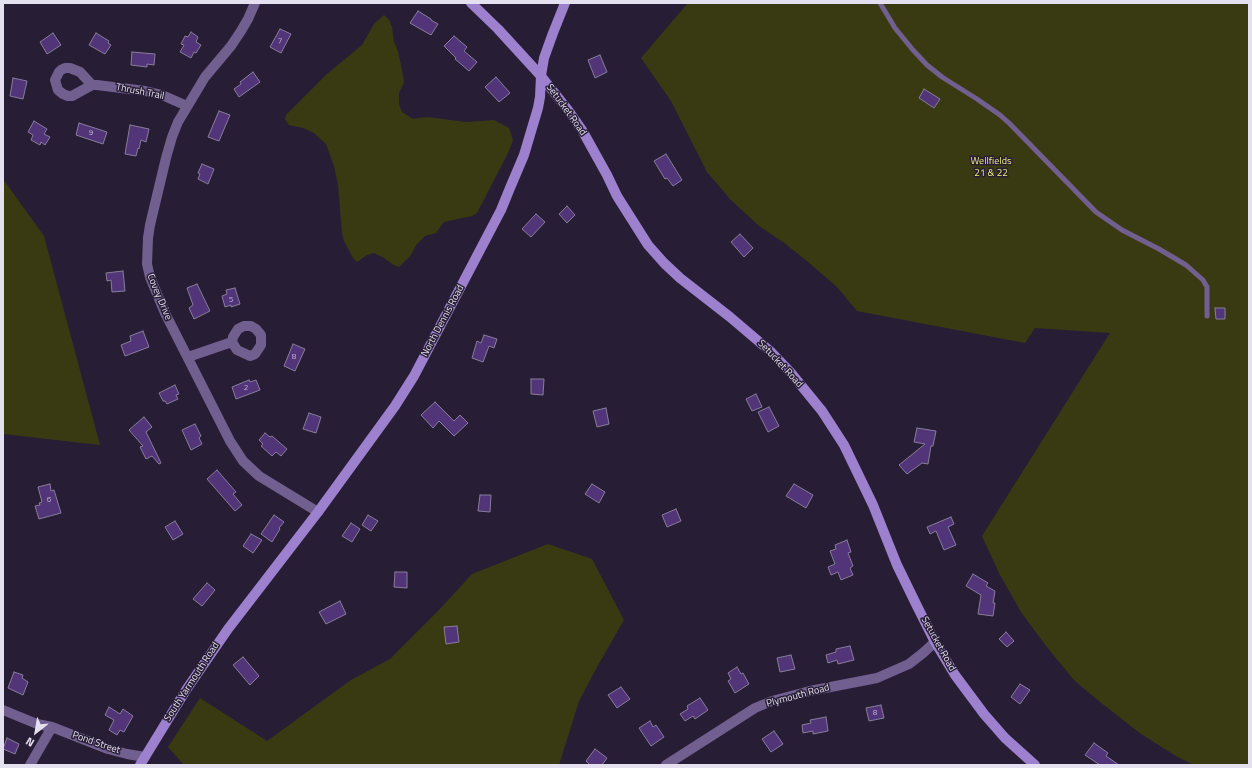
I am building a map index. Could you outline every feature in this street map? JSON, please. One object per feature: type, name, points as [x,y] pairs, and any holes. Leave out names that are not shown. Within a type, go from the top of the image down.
[{"type":"main road","name":"Setucket Road","points":[[471,3],[498,29],[541,76],[582,130],[625,209],[648,245],[680,278],[770,351],[825,416],[844,445],[873,505],[897,565],[935,642],[954,675],[984,714],[1005,738],[1035,765]]},
{"type":"main road","name":"North Dennis Road","points":[[248,602],[318,512],[414,376],[501,210],[524,155],[538,108],[544,58],[566,3]]},
{"type":"main road","name":"South Yarmouth Road","points":[[142,761],[186,690],[248,602]]},
{"type":"street","name":"Covey Drive","points":[[255,3],[241,31],[231,46],[205,77],[178,122],[166,158],[148,238],[147,264],[150,277],[165,313],[230,441],[243,461],[259,476],[318,512]]},
{"type":"street","name":"Thrush Trail","points":[[92,85],[145,91],[162,95],[187,106]]},
{"type":"street","points":[[188,357],[232,342]]},
{"type":"street","name":"Plymouth Road","points":[[666,765],[755,708],[772,701],[810,691],[877,678],[909,664],[935,642]]},
{"type":"street","name":"Pond Street","points":[[3,710],[37,724],[52,727],[142,761]]},
{"type":"street","points":[[30,765],[52,727]]},
{"type":"lane","points":[[880,3],[895,28],[920,57],[942,77],[1005,120],[1096,212],[1122,230],[1159,248],[1186,265],[1203,280],[1207,288],[1207,316]]},
{"type":"green space","name":"Wellfields 21 & 22","points":[[688,3],[1249,3],[1249,765],[1194,765],[1176,756],[1141,734],[1074,680],[1021,612],[1000,575],[982,536],[1110,333],[1035,328],[1025,343],[857,311],[837,287],[783,242],[759,226],[730,199],[707,172],[671,101],[641,58]]},
{"type":"green space","points":[[384,15],[389,20],[392,27],[394,42],[398,51],[401,65],[404,82],[399,93],[399,104],[402,112],[413,119],[427,117],[466,122],[494,120],[509,128],[513,140],[509,151],[477,213],[472,216],[444,222],[436,233],[425,236],[417,244],[410,256],[399,267],[374,253],[367,255],[357,262],[353,258],[344,241],[342,233],[338,185],[334,166],[326,144],[314,133],[303,128],[289,125],[285,119],[286,115],[327,74],[362,45],[374,24]]},
{"type":"green space","points":[[3,179],[44,236],[100,445],[3,434]]},
{"type":"green space","points":[[548,544],[592,559],[624,620],[579,701],[559,765],[184,765],[168,747],[200,698],[267,741],[351,680],[390,659],[439,610],[472,574]]},
{"type":"building","points":[[418,11],[438,24],[431,35],[410,23]]},
{"type":"building","points":[[280,29],[291,34],[281,53],[270,47]]},
{"type":"building","points":[[191,32],[198,37],[196,42],[201,45],[196,53],[194,52],[191,58],[180,52],[184,45],[181,44],[185,36],[188,37]]},
{"type":"building","points":[[53,33],[61,45],[47,54],[40,42]]},
{"type":"building","points":[[96,33],[109,41],[108,43],[111,45],[105,54],[89,45]]},
{"type":"building","points":[[454,36],[467,47],[464,51],[477,62],[469,71],[455,59],[456,58],[444,46]]},
{"type":"building","points":[[132,52],[155,54],[154,65],[147,64],[147,67],[131,65]]},
{"type":"building","points":[[600,55],[607,72],[595,78],[588,60]]},
{"type":"building","points":[[253,72],[260,82],[239,97],[234,89],[241,84],[240,82]]},
{"type":"building","points":[[496,77],[510,93],[499,102],[485,87]]},
{"type":"building","points":[[13,78],[27,81],[23,99],[10,96]]},
{"type":"building","points":[[924,89],[940,99],[934,108],[919,98]]},
{"type":"building","points":[[219,111],[230,115],[219,141],[208,137]]},
{"type":"building","points":[[34,121],[47,129],[44,134],[50,137],[45,145],[41,142],[40,145],[31,140],[33,135],[28,132]]},
{"type":"building","points":[[79,123],[107,132],[103,144],[76,135]]},
{"type":"building","points":[[130,125],[149,129],[146,142],[141,140],[136,156],[125,154]]},
{"type":"building","points":[[666,154],[682,180],[673,186],[667,178],[665,179],[654,161]]},
{"type":"building","points":[[202,164],[214,169],[208,184],[198,179],[200,174],[198,173]]},
{"type":"building","points":[[567,206],[575,215],[567,223],[559,214]]},
{"type":"building","points":[[536,214],[545,222],[531,237],[522,229]]},
{"type":"building","points":[[740,234],[753,248],[744,257],[731,242]]},
{"type":"building","points":[[123,271],[125,291],[112,292],[111,280],[107,281],[106,273]]},
{"type":"building","points":[[197,284],[210,311],[194,319],[189,308],[193,305],[187,288]]},
{"type":"building","points":[[235,288],[240,304],[225,307],[222,296],[227,294],[226,290]]},
{"type":"building","points":[[1215,308],[1225,308],[1225,319],[1216,319]]},
{"type":"building","points":[[143,331],[149,347],[125,356],[121,345],[131,341],[130,336]]},
{"type":"building","points":[[484,335],[497,339],[494,348],[489,346],[483,362],[472,358],[477,341],[481,343]]},
{"type":"building","points":[[293,344],[305,349],[295,371],[284,366]]},
{"type":"building","points":[[531,379],[544,379],[543,395],[531,394]]},
{"type":"building","points":[[249,380],[250,382],[256,380],[260,390],[236,399],[232,387]]},
{"type":"building","points":[[175,385],[179,394],[176,395],[178,399],[167,404],[163,401],[159,393]]},
{"type":"building","points":[[756,394],[762,407],[752,411],[746,399]]},
{"type":"building","points":[[435,402],[454,421],[460,415],[468,423],[454,436],[439,421],[433,428],[421,415]]},
{"type":"building","points":[[769,407],[779,426],[768,432],[758,412]]},
{"type":"building","points":[[606,408],[609,424],[597,427],[593,411]]},
{"type":"building","points":[[309,413],[321,417],[316,433],[303,429]]},
{"type":"building","points":[[144,417],[152,427],[146,432],[161,463],[159,464],[152,456],[146,459],[140,447],[143,446],[129,430]]},
{"type":"building","points":[[195,424],[201,436],[199,438],[202,444],[191,450],[182,430]]},
{"type":"building","points":[[917,428],[936,431],[933,446],[931,446],[928,464],[922,463],[907,474],[899,465],[925,444],[914,442]]},
{"type":"building","points":[[265,433],[270,437],[272,436],[287,449],[281,456],[276,452],[272,456],[261,446],[263,444],[259,440]]},
{"type":"building","points":[[217,470],[236,492],[233,494],[242,505],[235,511],[207,479]]},
{"type":"building","points":[[50,484],[51,491],[54,490],[61,513],[39,519],[35,506],[40,505],[39,503],[42,502],[38,487]]},
{"type":"building","points":[[592,484],[605,492],[599,503],[585,494]]},
{"type":"building","points":[[794,484],[813,495],[806,508],[786,496]]},
{"type":"building","points":[[480,495],[491,495],[490,512],[478,511]]},
{"type":"building","points":[[676,509],[681,521],[667,527],[662,515]]},
{"type":"building","points":[[274,515],[284,522],[279,528],[280,529],[272,542],[261,534]]},
{"type":"building","points":[[368,515],[378,521],[371,531],[362,525]]},
{"type":"building","points":[[951,517],[954,524],[948,527],[956,545],[944,550],[936,531],[930,534],[927,527]]},
{"type":"building","points":[[175,521],[183,534],[173,540],[165,527]]},
{"type":"building","points":[[351,523],[360,529],[352,542],[342,536]]},
{"type":"building","points":[[251,534],[262,540],[253,553],[243,546]]},
{"type":"building","points":[[847,540],[851,552],[848,553],[853,566],[850,568],[853,575],[841,580],[838,572],[831,575],[828,567],[835,564],[830,551],[836,549],[835,545]]},
{"type":"building","points":[[395,572],[407,572],[407,588],[394,587]]},
{"type":"building","points":[[973,574],[988,583],[986,586],[995,591],[993,616],[978,614],[981,595],[966,586]]},
{"type":"building","points":[[207,583],[215,590],[202,606],[193,599]]},
{"type":"building","points":[[340,601],[346,614],[326,624],[319,612]]},
{"type":"building","points":[[457,626],[459,642],[446,644],[444,627]]},
{"type":"building","points":[[1006,632],[1014,641],[1007,647],[999,639]]},
{"type":"building","points":[[850,646],[854,660],[838,664],[837,660],[828,663],[826,655],[836,652],[836,649]]},
{"type":"building","points":[[791,655],[795,669],[780,672],[777,658]]},
{"type":"building","points":[[243,657],[259,676],[250,685],[233,665]]},
{"type":"building","points":[[737,667],[741,674],[743,673],[749,684],[735,693],[728,681],[731,679],[728,673]]},
{"type":"building","points":[[14,672],[23,675],[22,678],[28,682],[23,695],[8,688]]},
{"type":"building","points":[[1020,684],[1030,690],[1020,704],[1011,697]]},
{"type":"building","points":[[621,687],[630,699],[617,708],[608,695]]},
{"type":"building","points":[[700,698],[708,710],[695,719],[693,716],[685,721],[680,714],[688,709],[687,706]]},
{"type":"building","points":[[881,705],[884,718],[869,721],[866,708]]},
{"type":"building","points":[[109,707],[120,714],[123,709],[133,716],[124,732],[120,730],[117,735],[109,730],[114,720],[105,715]]},
{"type":"building","points":[[826,717],[828,731],[813,734],[813,731],[803,733],[802,725],[811,723],[810,720]]},
{"type":"building","points":[[650,721],[653,727],[656,725],[664,737],[651,746],[639,728]]},
{"type":"building","points":[[774,731],[783,744],[771,752],[762,739]]},
{"type":"building","points":[[7,738],[19,744],[15,754],[3,749]]},
{"type":"building","points":[[1094,743],[1108,753],[1106,756],[1119,765],[1100,765],[1085,755]]},
{"type":"building","points":[[595,749],[607,758],[602,765],[590,765],[586,761]]}]
